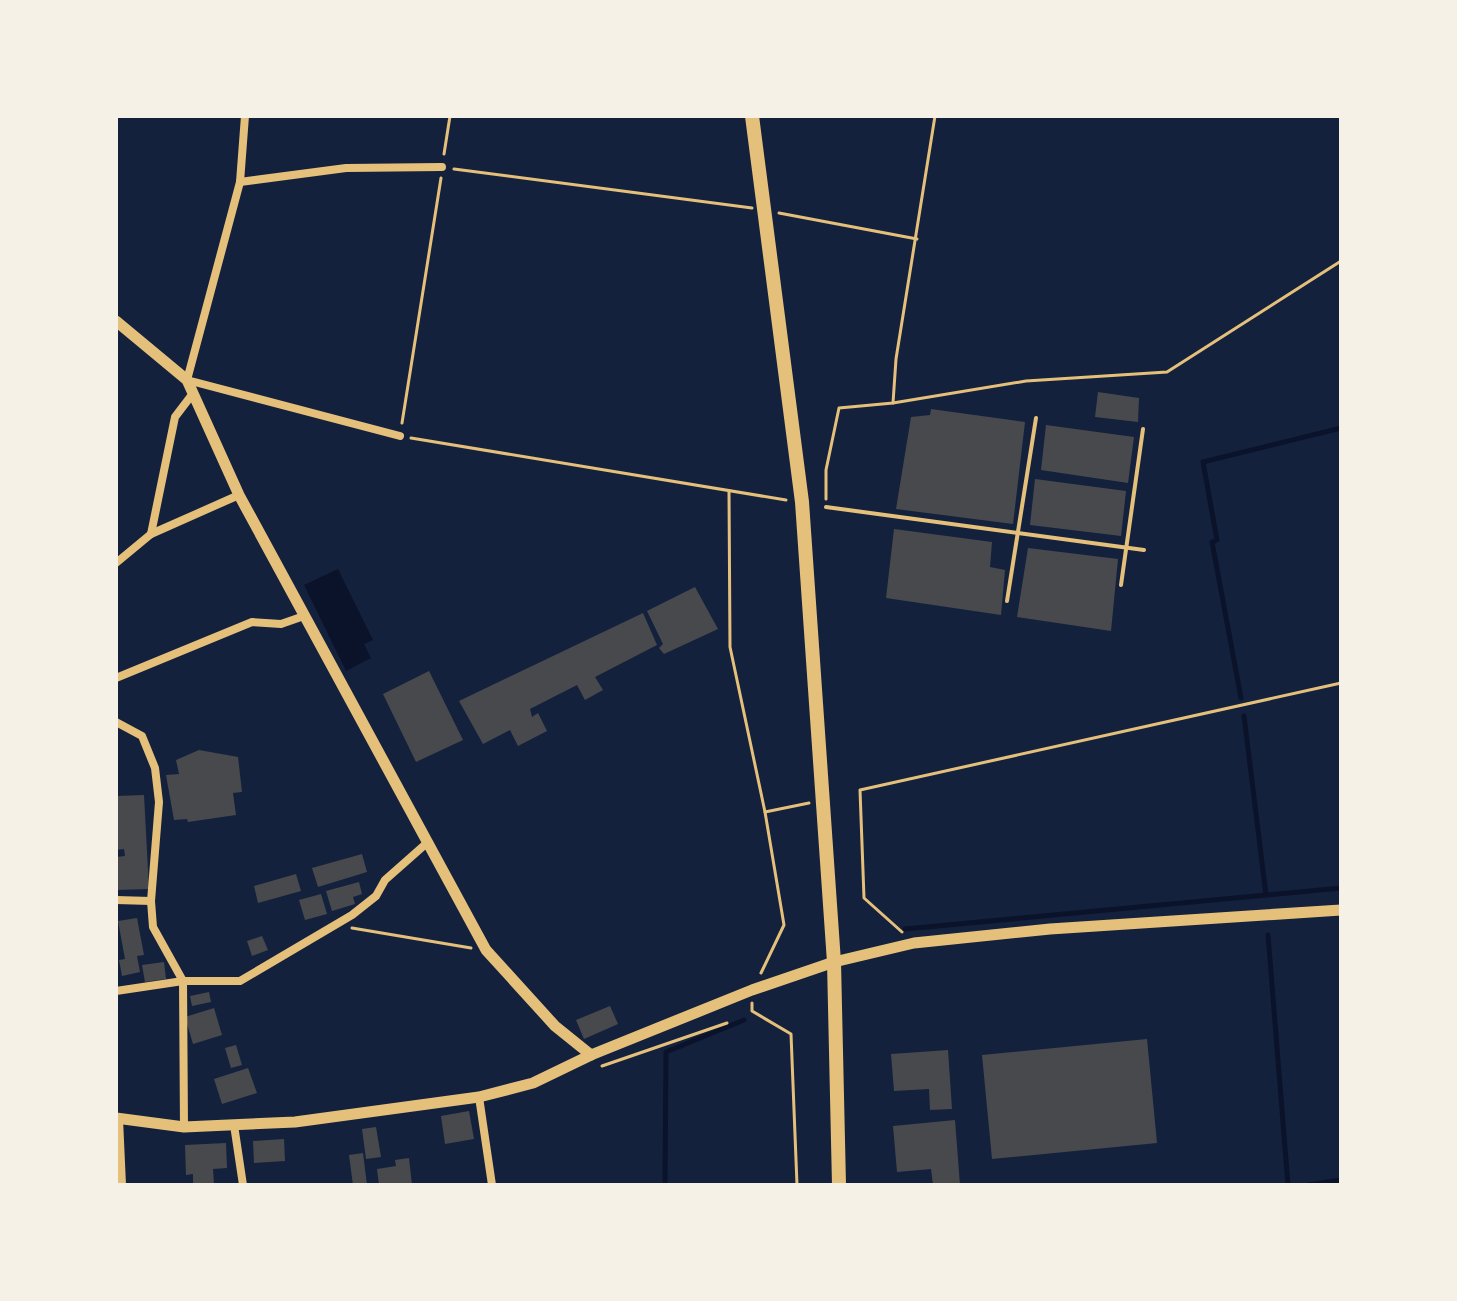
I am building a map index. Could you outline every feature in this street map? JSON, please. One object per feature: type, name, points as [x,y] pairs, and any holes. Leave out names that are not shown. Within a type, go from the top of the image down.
[{"type":"highway","points":[[752,116],[767,210],[802,502],[834,962],[839,1185]]},
{"type":"street","points":[[245,116],[240,182],[187,380],[191,396],[239,495],[486,950],[555,1026],[591,1055]]},
{"type":"street","points":[[240,182],[346,168],[442,167]]},
{"type":"street","points":[[116,321],[187,380],[400,436]]},
{"type":"street","points":[[151,534],[175,417],[191,396]]},
{"type":"street","points":[[116,563],[151,534],[239,495]]},
{"type":"street","points":[[116,678],[252,622],[281,624],[304,616]]},
{"type":"street","points":[[116,722],[142,736],[155,768],[159,802],[151,901],[153,927],[183,981],[184,1127]]},
{"type":"street","points":[[116,991],[183,981],[240,981],[376,896],[385,880],[428,842]]},
{"type":"street","points":[[116,900],[151,901]]},
{"type":"street","points":[[122,1185],[118,1119],[184,1127],[295,1122],[479,1097],[533,1083],[591,1055],[752,990],[834,962],[914,943],[1050,929],[1341,910]]},
{"type":"street","points":[[479,1097],[492,1185]]},
{"type":"street","points":[[234,1125],[243,1185]]},
{"type":"lane","points":[[1007,601],[1036,418]]},
{"type":"lane","points":[[1121,585],[1129,547],[1143,429]]},
{"type":"lane","points":[[826,507],[1018,536],[1144,550]]},
{"type":"path","points":[[450,116],[400,436],[802,502]]},
{"type":"path","points":[[893,403],[896,359],[935,116]]},
{"type":"path","points":[[442,167],[767,210],[917,239]]},
{"type":"path","points":[[826,507],[826,470],[839,408],[893,403],[1026,381],[1167,372],[1341,261]]},
{"type":"path","points":[[729,491],[730,647],[765,812],[784,925],[752,990],[752,1011],[791,1034],[797,1185]]},
{"type":"path","points":[[914,943],[864,898],[860,790],[1341,683]]},
{"type":"path","points":[[765,812],[823,800]]},
{"type":"path","points":[[334,925],[486,950]]},
{"type":"path","points":[[596,1069],[727,1023]]},
{"type":"water","points":[[338,569],[373,640],[364,644],[371,658],[346,671],[304,585]]},
{"type":"building","points":[[1098,392],[1139,398],[1138,422],[1095,417]]},
{"type":"building","points":[[931,409],[1025,422],[1013,524],[896,509],[911,417],[930,415]]},
{"type":"building","points":[[1046,425],[1134,437],[1128,483],[1041,470]]},
{"type":"building","points":[[1035,479],[1126,491],[1121,536],[1030,525]]},
{"type":"building","points":[[894,529],[992,542],[990,567],[1005,570],[1001,615],[886,598]]},
{"type":"building","points":[[1028,548],[1118,559],[1111,631],[1017,617]]},
{"type":"building","points":[[695,587],[718,629],[664,654],[659,648],[663,644],[647,611]]},
{"type":"building","points":[[643,613],[657,645],[595,677],[603,690],[585,700],[577,685],[530,709],[532,717],[538,713],[547,731],[518,746],[510,730],[483,744],[459,701]]},
{"type":"building","points":[[429,671],[463,740],[416,762],[383,694]]},
{"type":"building","points":[[199,750],[238,757],[242,792],[233,793],[236,815],[188,822],[187,819],[174,820],[166,775],[179,774],[176,760]]},
{"type":"building","points":[[144,795],[149,889],[116,890],[116,857],[125,856],[124,849],[116,850],[116,796]]},
{"type":"building","points":[[362,854],[367,872],[318,887],[312,868]]},
{"type":"building","points":[[296,874],[301,891],[258,903],[254,886]]},
{"type":"building","points":[[359,882],[362,894],[353,897],[355,904],[332,911],[326,891]]},
{"type":"building","points":[[321,894],[327,914],[305,920],[299,900]]},
{"type":"building","points":[[137,918],[144,955],[137,956],[140,972],[122,976],[119,960],[125,959],[118,921]]},
{"type":"building","points":[[262,936],[268,950],[252,956],[247,941]]},
{"type":"building","points":[[164,962],[166,979],[145,982],[142,965]]},
{"type":"building","points":[[209,992],[211,1002],[192,1006],[190,996]]},
{"type":"building","points":[[610,1006],[618,1024],[584,1039],[576,1020]]},
{"type":"building","points":[[214,1008],[222,1035],[193,1044],[185,1017]]},
{"type":"building","points":[[1147,1039],[1157,1143],[992,1159],[982,1055]]},
{"type":"building","points":[[236,1045],[242,1065],[231,1068],[225,1048]]},
{"type":"building","points":[[948,1050],[952,1109],[930,1110],[929,1089],[894,1091],[891,1054]]},
{"type":"building","points":[[248,1068],[257,1093],[222,1104],[214,1079]]},
{"type":"building","points":[[469,1111],[474,1139],[445,1144],[441,1116]]},
{"type":"building","points":[[955,1120],[960,1185],[933,1185],[931,1169],[897,1172],[893,1126]]},
{"type":"building","points":[[376,1127],[381,1157],[366,1159],[362,1129]]},
{"type":"building","points":[[284,1139],[285,1161],[254,1163],[253,1141]]},
{"type":"building","points":[[226,1143],[227,1168],[213,1169],[214,1185],[193,1185],[193,1174],[186,1175],[185,1145]]},
{"type":"building","points":[[363,1153],[367,1185],[353,1185],[349,1155]]},
{"type":"building","points":[[409,1158],[412,1185],[379,1185],[377,1169],[396,1166],[395,1160]]},
{"type":"waterway","points":[[1241,698],[1212,542],[1217,540],[1203,462],[1341,428]]},
{"type":"waterway","points":[[1244,716],[1266,895]]},
{"type":"waterway","points":[[905,929],[1341,888]]},
{"type":"waterway","points":[[1268,935],[1288,1185]]},
{"type":"waterway","points":[[665,1185],[666,1052],[744,1020]]},
{"type":"waterway","points":[[1308,1185],[1341,1180]]}]
